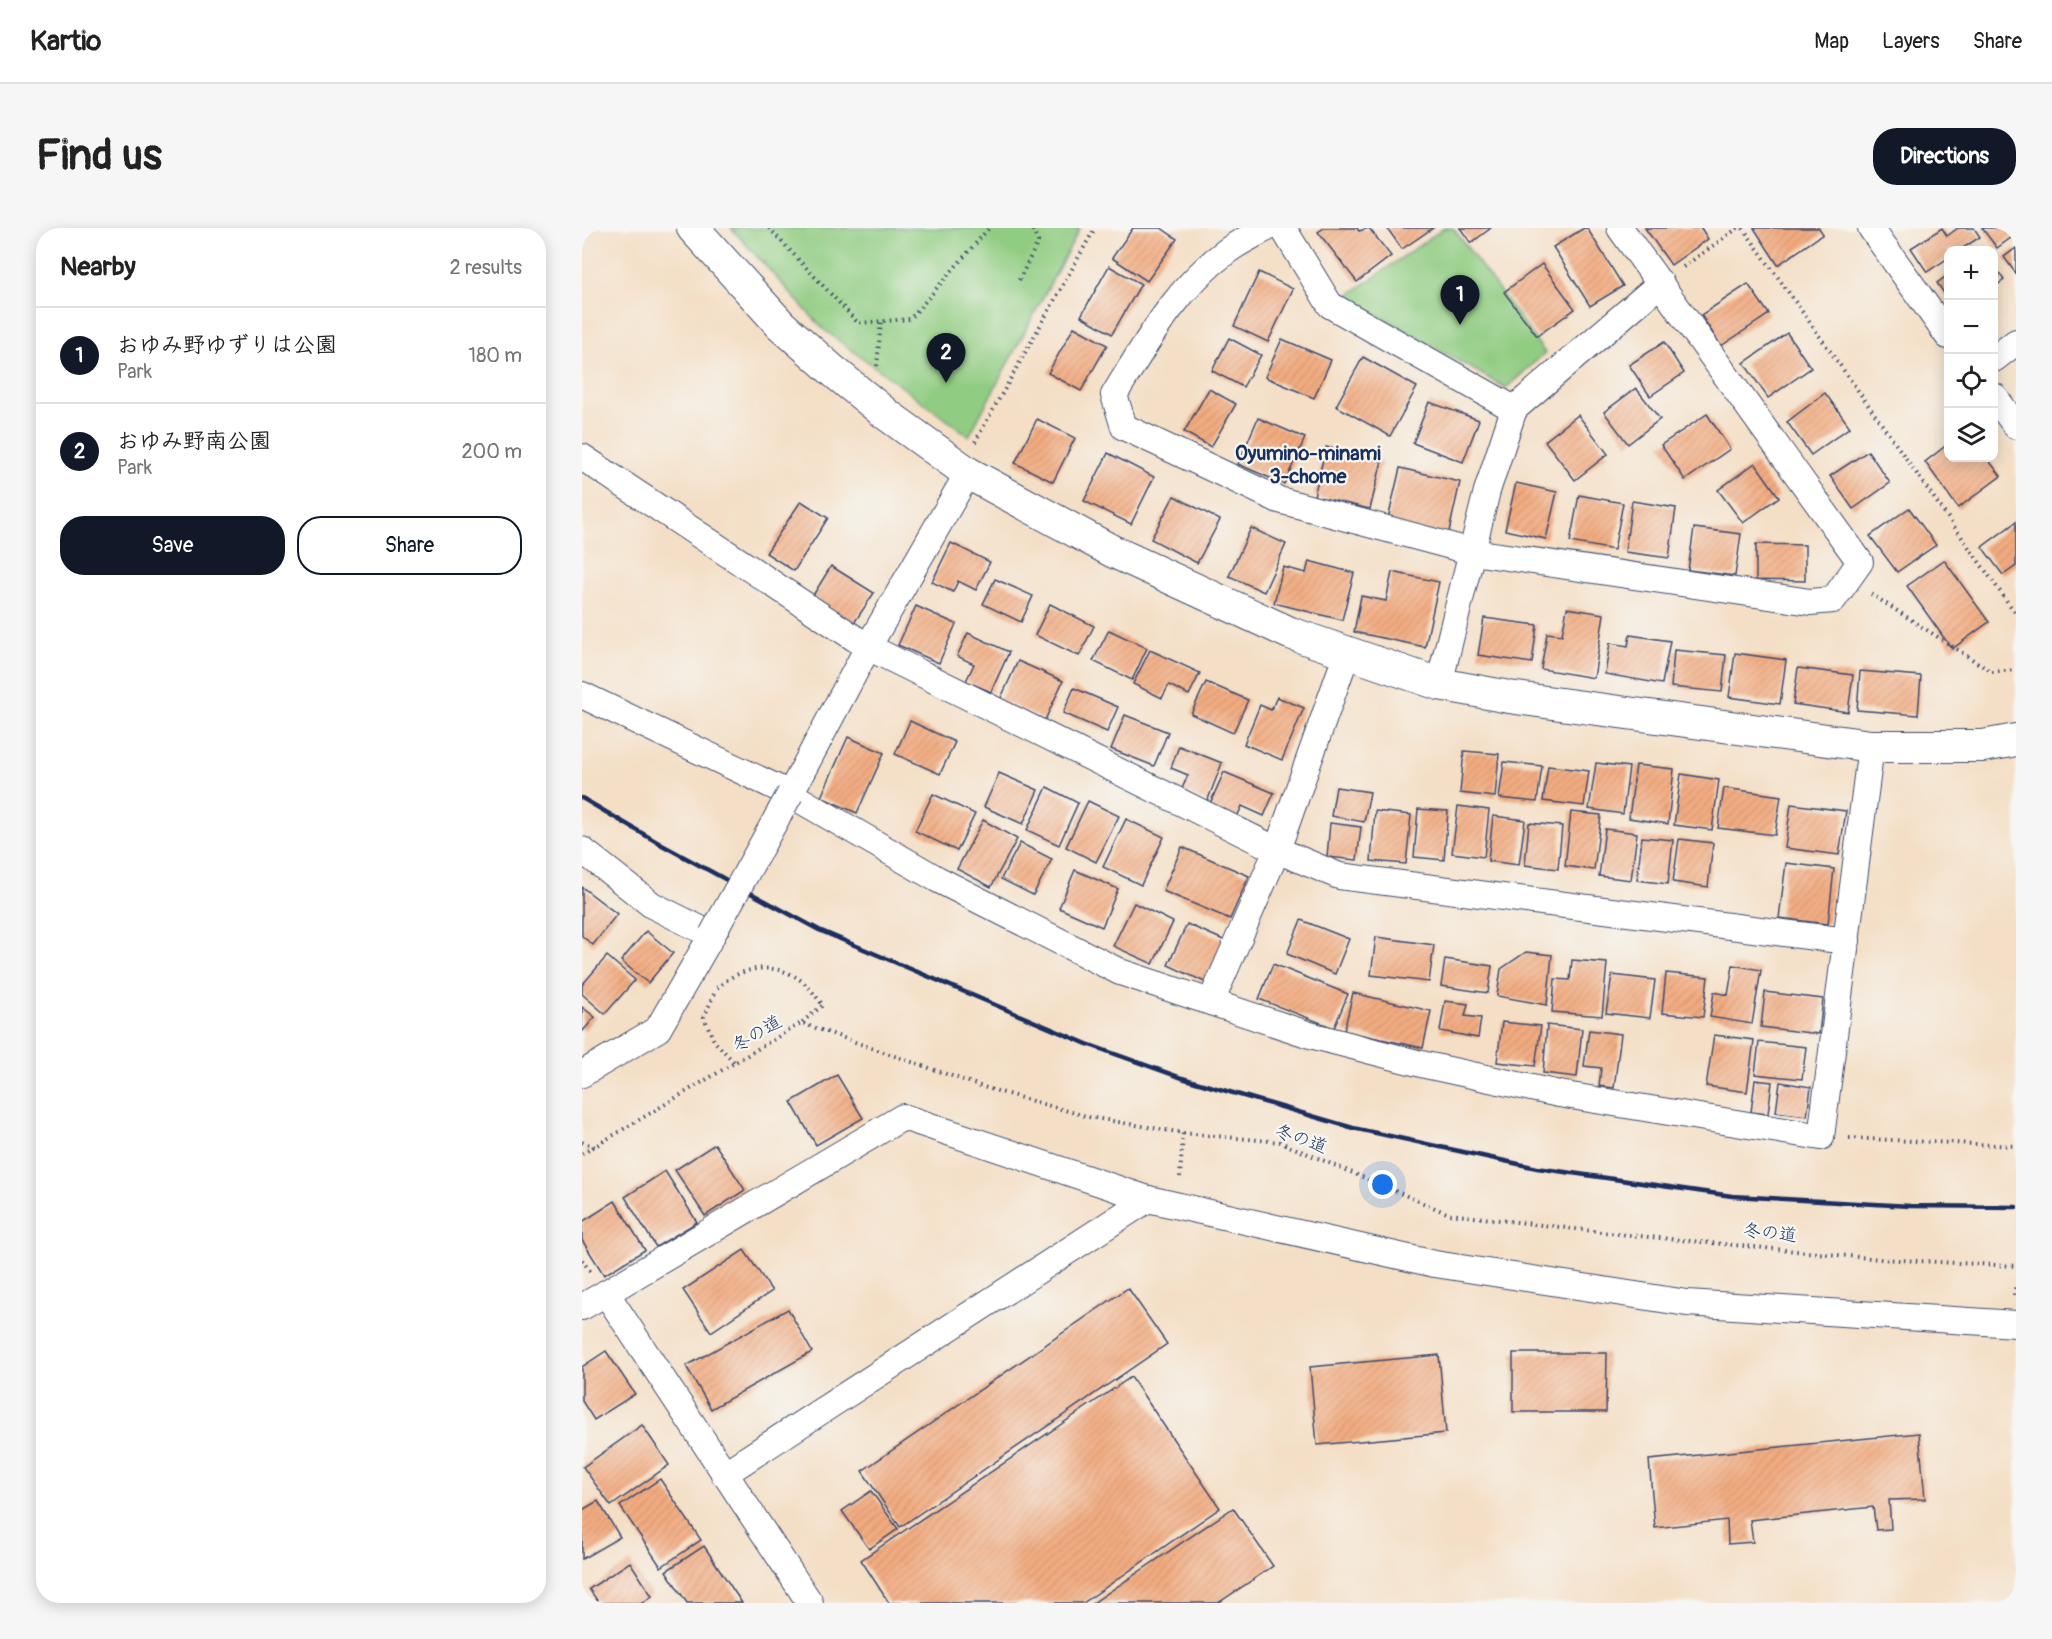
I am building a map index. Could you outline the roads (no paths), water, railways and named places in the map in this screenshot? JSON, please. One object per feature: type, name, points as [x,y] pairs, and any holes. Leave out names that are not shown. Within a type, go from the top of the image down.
[{"type":"street","points":[[693,228],[781,325],[831,370],[1133,561],[1239,611],[1347,653],[1439,684],[1509,697],[1871,746],[1983,746],[2016,740]]},
{"type":"street","points":[[1267,228],[1227,251],[1192,282],[1160,320],[1114,395],[1124,427],[1279,500],[1473,552],[1810,602],[1833,600],[1860,562],[1848,542],[1620,228]]},
{"type":"street","points":[[1283,228],[1330,305],[1514,409]]},
{"type":"street","points":[[1871,228],[1944,330]]},
{"type":"street","points":[[1439,684],[1487,491],[1514,409],[1661,283]]},
{"type":"street","points":[[1998,356],[2016,342]]},
{"type":"street","points":[[1998,401],[2016,426]]},
{"type":"street","points":[[582,457],[868,647],[1277,850],[1339,876],[1847,941]]},
{"type":"street","points":[[582,1074],[658,1029],[790,794],[970,460]]},
{"type":"street","points":[[1211,1002],[1277,850],[1347,653]]},
{"type":"street","points":[[582,695],[790,794],[937,879],[1120,972],[1310,1035],[1444,1069],[1559,1094],[1821,1137],[1871,746]]},
{"type":"street","points":[[582,850],[652,905],[712,935]]},
{"type":"street","points":[[582,1307],[903,1117],[1148,1198],[1435,1264],[1687,1303],[2016,1324]]},
{"type":"street","points":[[724,1474],[1148,1198]]},
{"type":"street","points":[[606,1293],[810,1603]]},
{"type":"railway","points":[[582,798],[662,845],[819,930],[1087,1044],[1182,1078],[1353,1128],[1537,1168],[1732,1196],[1910,1206],[2016,1207]]},
{"type":"place","name":"おゆみ野ゆずりは公園","points":[[1460,325]]},
{"type":"place","name":"おゆみ野南公園","points":[[946,383]]},
{"type":"district","name":"Oyumino-minami 3-chome","points":[[1308,464]]}]
